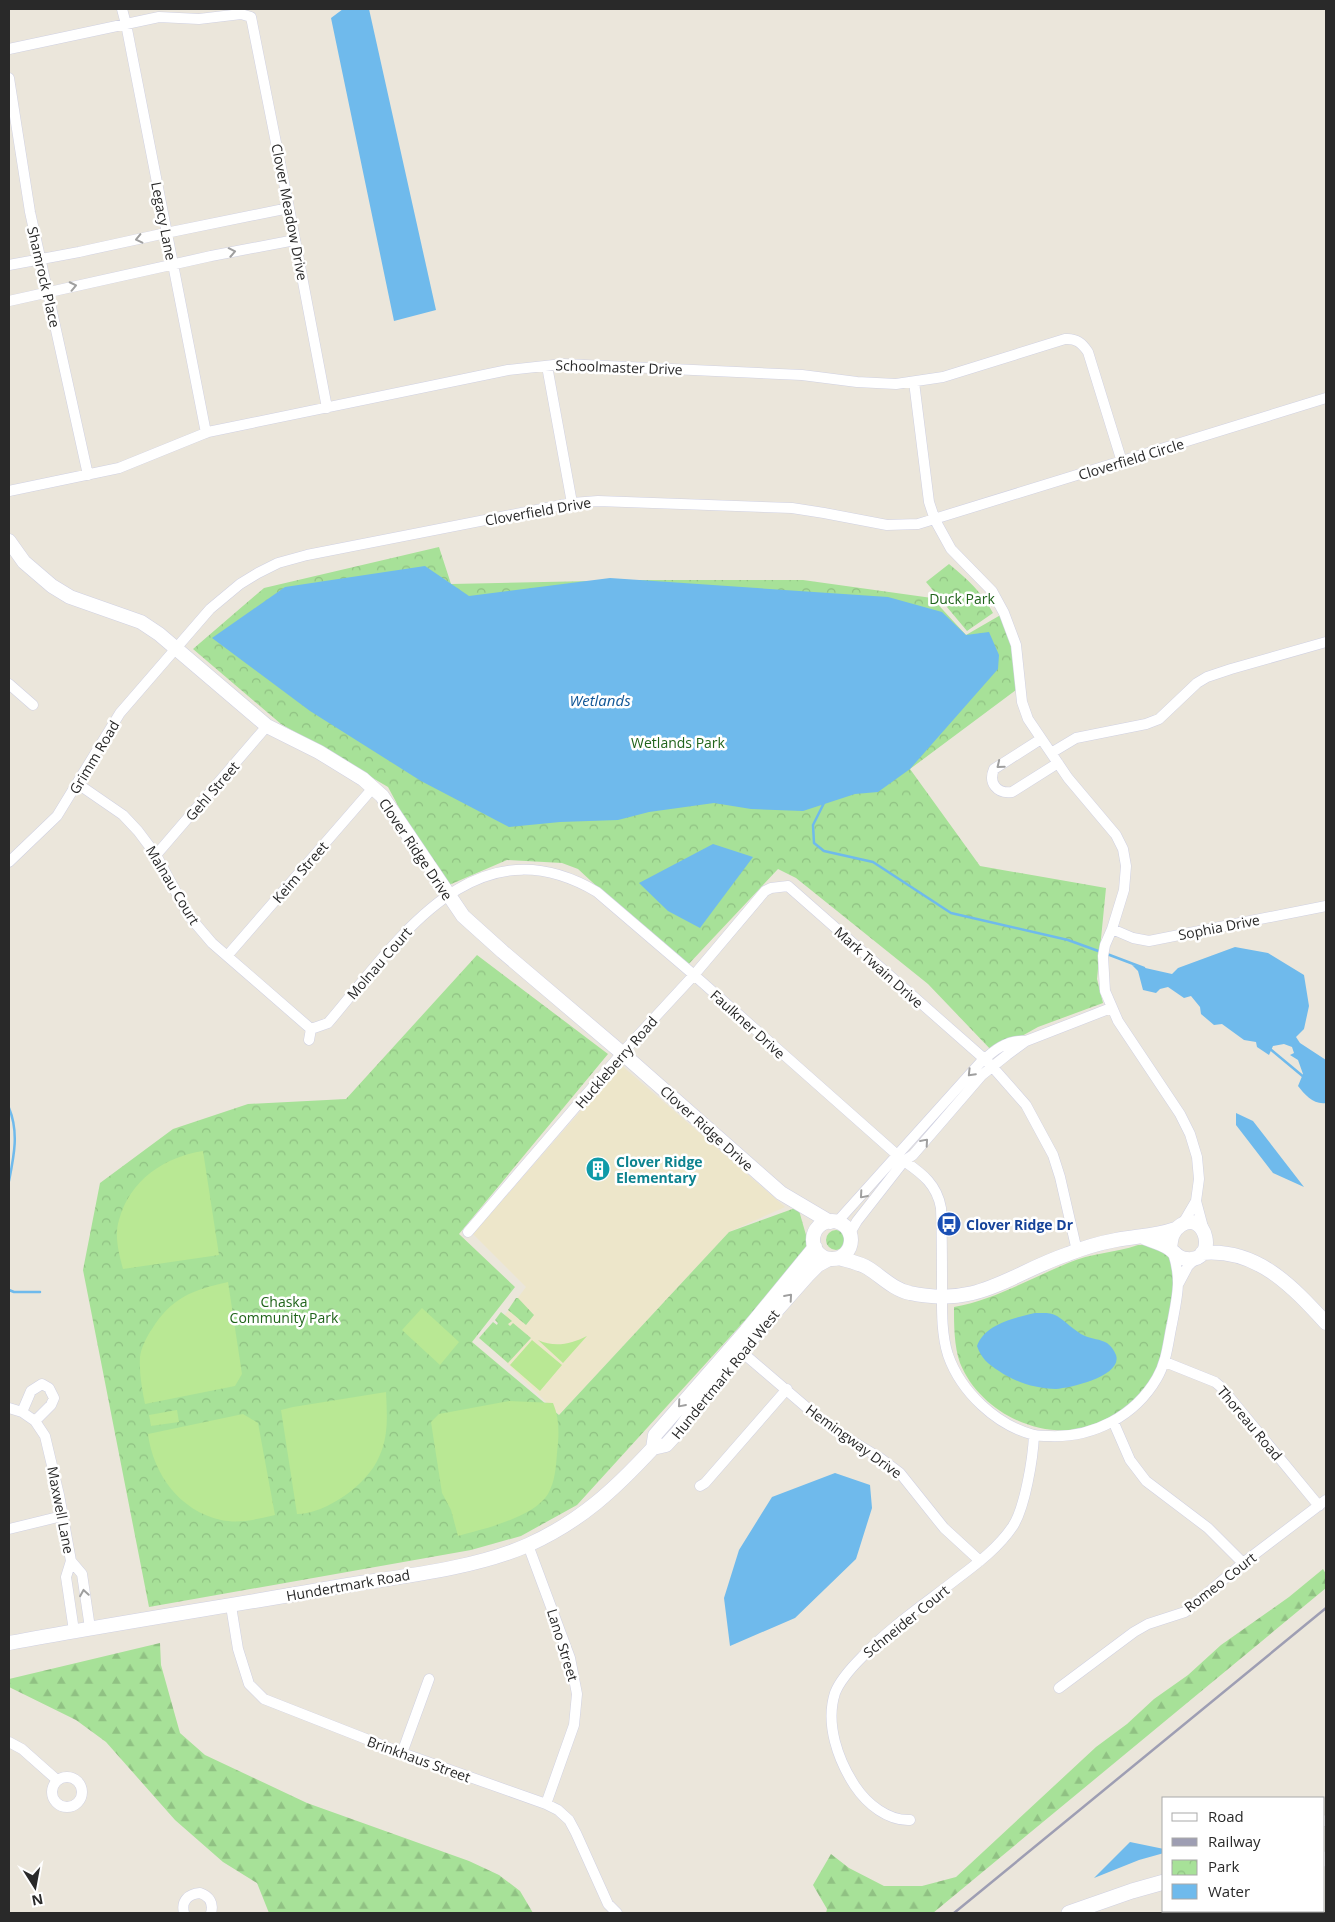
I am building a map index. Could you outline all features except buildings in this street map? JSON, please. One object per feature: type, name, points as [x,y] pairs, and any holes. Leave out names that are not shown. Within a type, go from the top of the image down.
[{"type":"main road","points":[[1069,1913],[1162,1883]]},
{"type":"street","name":"Legacy Lane","points":[[122,9],[206,432]]},
{"type":"street","name":"Clover Meadow Drive","points":[[126,24],[159,17],[199,19],[241,14],[251,17],[327,408]]},
{"type":"street","points":[[9,49],[126,24]]},
{"type":"street","name":"Shamrock Place","points":[[9,78],[30,212],[88,475]]},
{"type":"street","points":[[9,265],[289,208]]},
{"type":"street","points":[[9,301],[172,264],[295,240]]},
{"type":"street","name":"Schoolmaster Drive","points":[[9,491],[119,468],[206,432],[508,370],[563,364],[802,375],[876,384],[914,382],[943,376],[1065,339],[1078,341],[1088,352],[1122,462]]},
{"type":"street","points":[[547,366],[572,503]]},
{"type":"street","points":[[914,382],[929,502],[935,520],[951,549],[992,591],[1004,613],[1016,645],[1022,702],[1028,719],[1068,778],[1116,835],[1122,849],[1126,866],[1124,890],[1105,945],[1103,956],[1104,983],[1111,1008],[1180,1114],[1190,1134],[1197,1157],[1196,1201],[1206,1243],[1199,1255],[1188,1266],[1179,1283],[1165,1362],[1156,1379],[1144,1395],[1113,1421],[1093,1431],[1074,1435],[1034,1435]]},
{"type":"street","name":"Cloverfield Circle","points":[[935,520],[1326,398]]},
{"type":"street","name":"Cloverfield Drive","points":[[177,648],[224,595],[246,580],[278,563],[307,555],[572,503],[624,501],[792,508],[824,512],[888,525],[918,524],[935,520]]},
{"type":"street","name":"Clover Ridge Drive","points":[[9,542],[24,562],[52,586],[76,599],[141,622],[177,648],[267,726],[318,752],[363,779],[382,796],[463,916],[781,1193],[794,1203],[834,1222]]},
{"type":"street","points":[[1051,753],[1076,738],[1146,724],[1159,719],[1196,683],[1207,677],[1326,642]]},
{"type":"street","name":"Grimm Road","points":[[9,862],[57,816],[120,713],[177,648]]},
{"type":"street","points":[[9,684],[33,705]]},
{"type":"street","name":"Gehl Street","points":[[156,855],[267,726]]},
{"type":"street","points":[[1041,739],[994,769],[991,776],[993,784],[998,790],[1005,793],[1012,792],[1058,763]]},
{"type":"street","name":"Malnau Court","points":[[78,784],[123,814],[138,830],[156,855],[189,916],[212,943],[310,1034]]},
{"type":"street","name":"Keim Street","points":[[227,956],[372,788]]},
{"type":"street","name":"Faulkner Drive","points":[[448,895],[469,882],[504,871],[542,870],[578,881],[596,892],[694,975],[744,1022],[932,1184],[940,1200],[941,1208],[943,1328],[948,1355],[957,1375],[971,1395],[987,1411],[1008,1424],[1034,1435]]},
{"type":"street","name":"Mark Twain Drive","points":[[765,891],[771,888],[788,886],[798,894],[988,1063],[1030,1111],[1053,1155],[1077,1251]]},
{"type":"street","name":"Huckleberry Road","points":[[468,1232],[622,1053],[694,975],[765,891]]},
{"type":"street","name":"Molnau Court","points":[[310,1034],[328,1023],[416,920],[448,895]]},
{"type":"street","name":"Sophia Drive","points":[[1112,929],[1133,938],[1149,940],[1326,906]]},
{"type":"street","points":[[1111,1008],[1026,1041],[988,1063],[913,1155],[901,1159],[834,1222],[819,1227],[814,1242],[820,1255],[866,1267],[908,1293],[942,1297],[972,1295],[991,1289],[1077,1251],[1116,1240],[1142,1237],[1178,1227],[1186,1222],[1193,1223],[1231,1253],[1261,1265],[1296,1290],[1326,1323]]},
{"type":"street","points":[[834,1258],[848,1251],[850,1236],[857,1221],[901,1159]]},
{"type":"street","points":[[1179,1283],[1172,1251],[1171,1236],[1196,1201]]},
{"type":"street","name":"Clover Ridge Drive","points":[[794,1203],[804,1216],[814,1242]]},
{"type":"street","points":[[834,1222],[847,1228],[866,1267]]},
{"type":"street","points":[[1142,1237],[1172,1251],[1180,1258],[1188,1260],[1199,1255],[1231,1253]]},
{"type":"street","name":"Hundertmark Road West","points":[[738,1348],[814,1242]]},
{"type":"street","name":"Hundertmark Road West","points":[[653,1448],[655,1435],[818,1265],[834,1258]]},
{"type":"street","name":"Hemingway Drive","points":[[738,1348],[826,1424],[900,1473],[944,1528],[980,1561]]},
{"type":"street","name":"Thoreau Road","points":[[1165,1362],[1215,1382],[1221,1387],[1323,1503]]},
{"type":"street","points":[[22,1412],[32,1391],[42,1384],[49,1388],[54,1398],[51,1405],[35,1421]]},
{"type":"street","points":[[700,1486],[705,1483],[787,1389]]},
{"type":"street","name":"Maxwell Lane","points":[[9,1408],[22,1412],[35,1421],[45,1436],[71,1561],[82,1574],[90,1628]]},
{"type":"street","points":[[1113,1421],[1130,1460],[1146,1481],[1208,1528],[1243,1563]]},
{"type":"street","name":"Schneider Court","points":[[910,1820],[900,1821],[881,1813],[857,1790],[848,1775],[832,1734],[832,1712],[835,1693],[851,1668],[875,1643],[980,1561],[1012,1527],[1019,1513],[1034,1446],[1034,1435]]},
{"type":"street","name":"Hundertmark Road","points":[[9,1643],[473,1563],[528,1545],[566,1525],[592,1508],[616,1488],[653,1448]]},
{"type":"street","name":"Romeo Court","points":[[1059,1688],[1134,1632],[1148,1624],[1185,1612],[1243,1563],[1323,1503]]},
{"type":"street","points":[[9,1529],[62,1516]]},
{"type":"street","name":"Lano Street","points":[[528,1545],[570,1658],[577,1694],[574,1725],[546,1804]]},
{"type":"street","points":[[71,1561],[66,1577],[74,1631]]},
{"type":"street","name":"Brinkhaus Street","points":[[231,1606],[238,1649],[249,1684],[264,1699],[402,1753],[546,1804],[558,1810],[568,1820],[576,1833],[608,1904],[617,1913]]},
{"type":"street","points":[[402,1753],[429,1679]]},
{"type":"street","points":[[9,1742],[22,1749],[57,1780]]},
{"type":"street","points":[[184,1913],[183,1907],[188,1896],[200,1893],[210,1899],[212,1913]]},
{"type":"shaded area","points":[[621,1065],[785,1207],[729,1232],[559,1415],[485,1341],[526,1287],[473,1234]]},
{"type":"green space","name":"Wetlands","points":[[439,547],[451,584],[640,580],[803,580],[932,598],[966,635],[1004,613],[1020,687],[910,769],[980,866],[1106,888],[1097,979],[1103,1003],[1038,1027],[993,1052],[928,984],[796,878],[778,869],[685,968],[578,869],[562,863],[507,860],[442,888],[388,787],[281,724],[193,649],[264,588]]},
{"type":"green space","name":"Duck Park","points":[[949,564],[979,592],[993,613],[967,631],[926,582]]},
{"type":"green space","name":"Chaska Community Park","points":[[477,955],[608,1054],[459,1234],[515,1287],[472,1342],[559,1415],[729,1232],[798,1207],[810,1249],[577,1505],[521,1536],[471,1550],[149,1607],[83,1270],[100,1183],[173,1129],[248,1104],[346,1099]]},
{"type":"green space","points":[[203,1151],[219,1255],[123,1269],[117,1232],[124,1206],[131,1193],[140,1182],[162,1165],[189,1154]]},
{"type":"green space","points":[[836,1230],[843,1233],[846,1240],[843,1247],[836,1250],[829,1247],[826,1240],[829,1233]]},
{"type":"green space","points":[[1138,1245],[1154,1245],[1170,1252],[1177,1287],[1164,1347],[1157,1368],[1147,1387],[1132,1404],[1112,1417],[1089,1427],[1074,1430],[1057,1430],[1039,1428],[1022,1423],[1006,1415],[979,1393],[968,1379],[960,1363],[955,1335],[954,1307],[998,1294],[1077,1260]]},
{"type":"green space","points":[[228,1282],[242,1374],[235,1386],[145,1404],[140,1375],[140,1357],[144,1342],[152,1329],[167,1309],[184,1296],[204,1288]]},
{"type":"green space","points":[[516,1298],[534,1315],[526,1325],[508,1310]]},
{"type":"green space","points":[[422,1308],[459,1342],[440,1365],[402,1330]]},
{"type":"green space","points":[[501,1312],[512,1321],[508,1324],[510,1326],[513,1323],[531,1338],[508,1363],[479,1338],[493,1322],[497,1325],[498,1323],[495,1320]]},
{"type":"green space","points":[[587,1336],[563,1363],[538,1340],[551,1344],[563,1344]]},
{"type":"green space","points":[[532,1340],[562,1365],[540,1391],[510,1365]]},
{"type":"green space","points":[[386,1392],[386,1433],[382,1449],[374,1467],[345,1496],[320,1509],[297,1514],[281,1410]]},
{"type":"green space","points":[[509,1401],[553,1403],[558,1421],[558,1434],[556,1469],[552,1484],[548,1494],[531,1510],[494,1526],[458,1536],[451,1510],[442,1493],[431,1422],[439,1414]]},
{"type":"green space","points":[[177,1410],[179,1422],[151,1426],[149,1415]]},
{"type":"green space","points":[[243,1414],[258,1423],[275,1515],[242,1521],[221,1520],[193,1508],[171,1489],[156,1463],[148,1434]]},
{"type":"green space","points":[[1323,1569],[1326,1574],[1326,1588],[933,1913],[826,1913],[827,1909],[813,1885],[831,1854],[849,1868],[884,1886],[922,1886],[956,1877],[1096,1747],[1127,1724],[1154,1699],[1188,1675],[1221,1645],[1289,1597]]},
{"type":"green space","points":[[160,1643],[161,1665],[180,1733],[205,1755],[307,1803],[469,1861],[499,1875],[520,1891],[533,1913],[269,1913],[257,1883],[223,1862],[175,1820],[106,1742],[76,1720],[9,1687],[9,1679]]},
{"type":"water","points":[[343,9],[369,9],[436,310],[394,321],[331,18]]},
{"type":"water","name":"Wetlands","points":[[425,566],[469,596],[610,578],[888,597],[942,612],[966,635],[989,632],[999,655],[998,669],[910,769],[878,792],[855,794],[803,811],[751,809],[714,803],[649,812],[618,820],[560,822],[509,827],[421,781],[310,711],[212,638],[285,587]]},
{"type":"water","points":[[713,844],[753,857],[700,928],[668,911],[639,883]]},
{"type":"water","points":[[1235,947],[1268,953],[1304,975],[1309,1006],[1304,1029],[1296,1037],[1300,1043],[1326,1060],[1326,1103],[1314,1101],[1298,1086],[1303,1074],[1298,1060],[1290,1055],[1294,1053],[1292,1047],[1284,1044],[1273,1046],[1269,1055],[1257,1047],[1256,1042],[1244,1040],[1222,1024],[1214,1025],[1201,1014],[1200,1007],[1191,996],[1184,998],[1168,987],[1160,989],[1156,993],[1143,990],[1138,971],[1132,965],[1172,974],[1178,968]]},
{"type":"water","points":[[1236,1113],[1253,1121],[1304,1187],[1273,1173],[1236,1125]]},
{"type":"water","points":[[1035,1313],[1055,1315],[1081,1334],[1107,1343],[1116,1355],[1116,1362],[1112,1369],[1094,1380],[1063,1388],[1048,1389],[1026,1384],[1005,1375],[985,1360],[977,1346],[986,1332],[1001,1323]]},
{"type":"water","points":[[835,1473],[870,1485],[872,1508],[856,1559],[795,1618],[730,1646],[724,1598],[739,1550],[772,1497]]},
{"type":"water","points":[[1130,1842],[1162,1849],[1162,1854],[1139,1860],[1094,1878]]},
{"type":"waterway","points":[[824,803],[813,825],[814,843],[824,851],[873,862],[951,913],[1068,940],[1101,952]]},
{"type":"waterway","points":[[1107,954],[1144,968]]},
{"type":"waterway","points":[[1269,1048],[1305,1078]]},
{"type":"waterway","points":[[9,1108],[15,1135],[9,1181]]},
{"type":"waterway","points":[[9,1290],[14,1292],[40,1292]]},
{"type":"railway","points":[[954,1913],[1326,1608]]},
{"type":"place","name":"Clover Ridge Elementary","points":[[598,1169]]},
{"type":"place","name":"Clover Ridge Dr","points":[[949,1224]]},
{"type":"park label","name":"Wetlands Park","points":[[678,742]]}]
